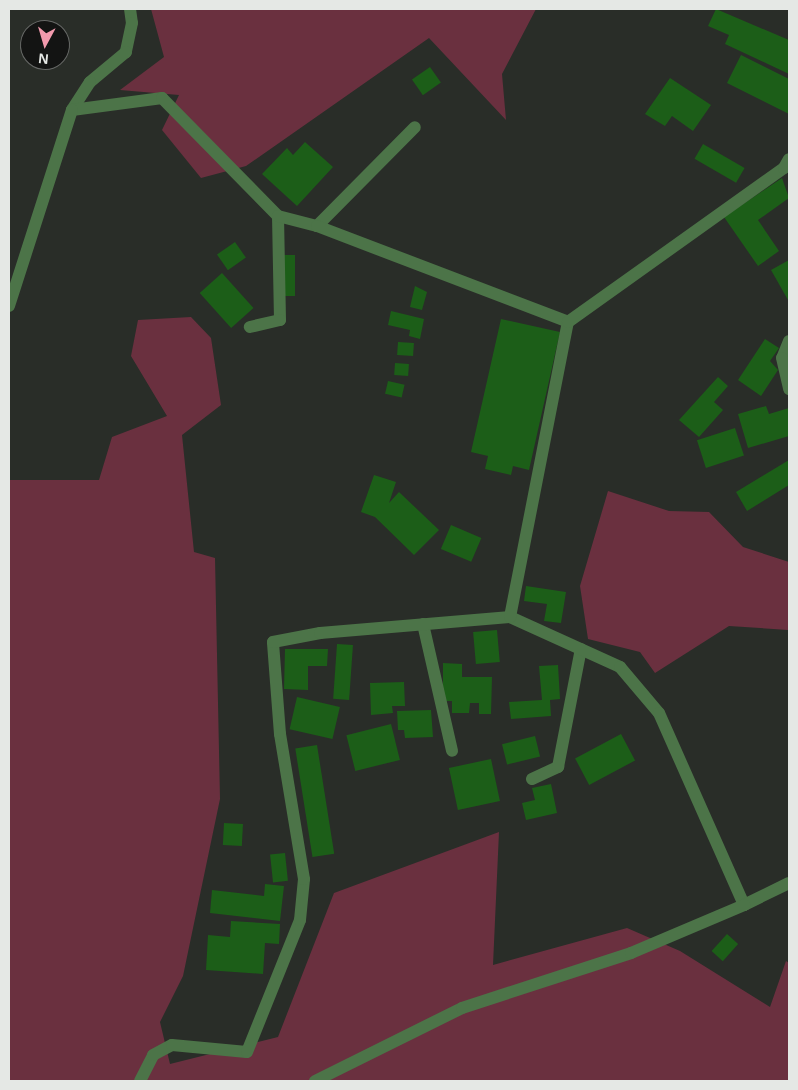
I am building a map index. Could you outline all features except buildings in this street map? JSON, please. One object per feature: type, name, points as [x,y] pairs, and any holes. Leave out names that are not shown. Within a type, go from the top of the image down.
[{"type":"street","points":[[9,306],[72,110],[90,82],[126,52],[132,23],[130,9]]},
{"type":"street","points":[[72,110],[162,98],[278,216],[317,226],[568,322]]},
{"type":"street","points":[[317,226],[415,128]]},
{"type":"street","points":[[510,617],[568,322],[787,167]]},
{"type":"street","points":[[250,328],[280,320],[278,216]]},
{"type":"street","points":[[789,341],[782,358],[789,389]]},
{"type":"street","points":[[140,1081],[153,1055],[172,1045],[247,1052],[300,920],[304,879],[280,734],[273,642],[320,633],[510,617],[620,667],[659,713],[744,905]]},
{"type":"street","points":[[423,624],[452,751]]},
{"type":"street","points":[[532,779],[558,767],[581,649]]},
{"type":"street","points":[[315,1081],[462,1008],[631,953],[744,905],[789,883]]},
{"type":"shaded area","points":[[151,9],[536,9],[502,74],[506,120],[429,38],[246,166],[201,178],[162,130],[179,95],[120,90],[164,57]]},
{"type":"shaded area","points":[[191,317],[211,338],[221,405],[182,435],[194,552],[215,558],[220,799],[183,976],[160,1022],[170,1064],[278,1037],[334,893],[499,832],[493,965],[627,928],[680,951],[770,1007],[786,961],[789,963],[789,1081],[9,1081],[9,480],[99,480],[112,437],[167,416],[131,356],[138,320]]},
{"type":"shaded area","points":[[608,491],[669,511],[709,512],[743,547],[789,562],[788,630],[729,626],[655,673],[640,652],[588,639],[580,586]]}]
